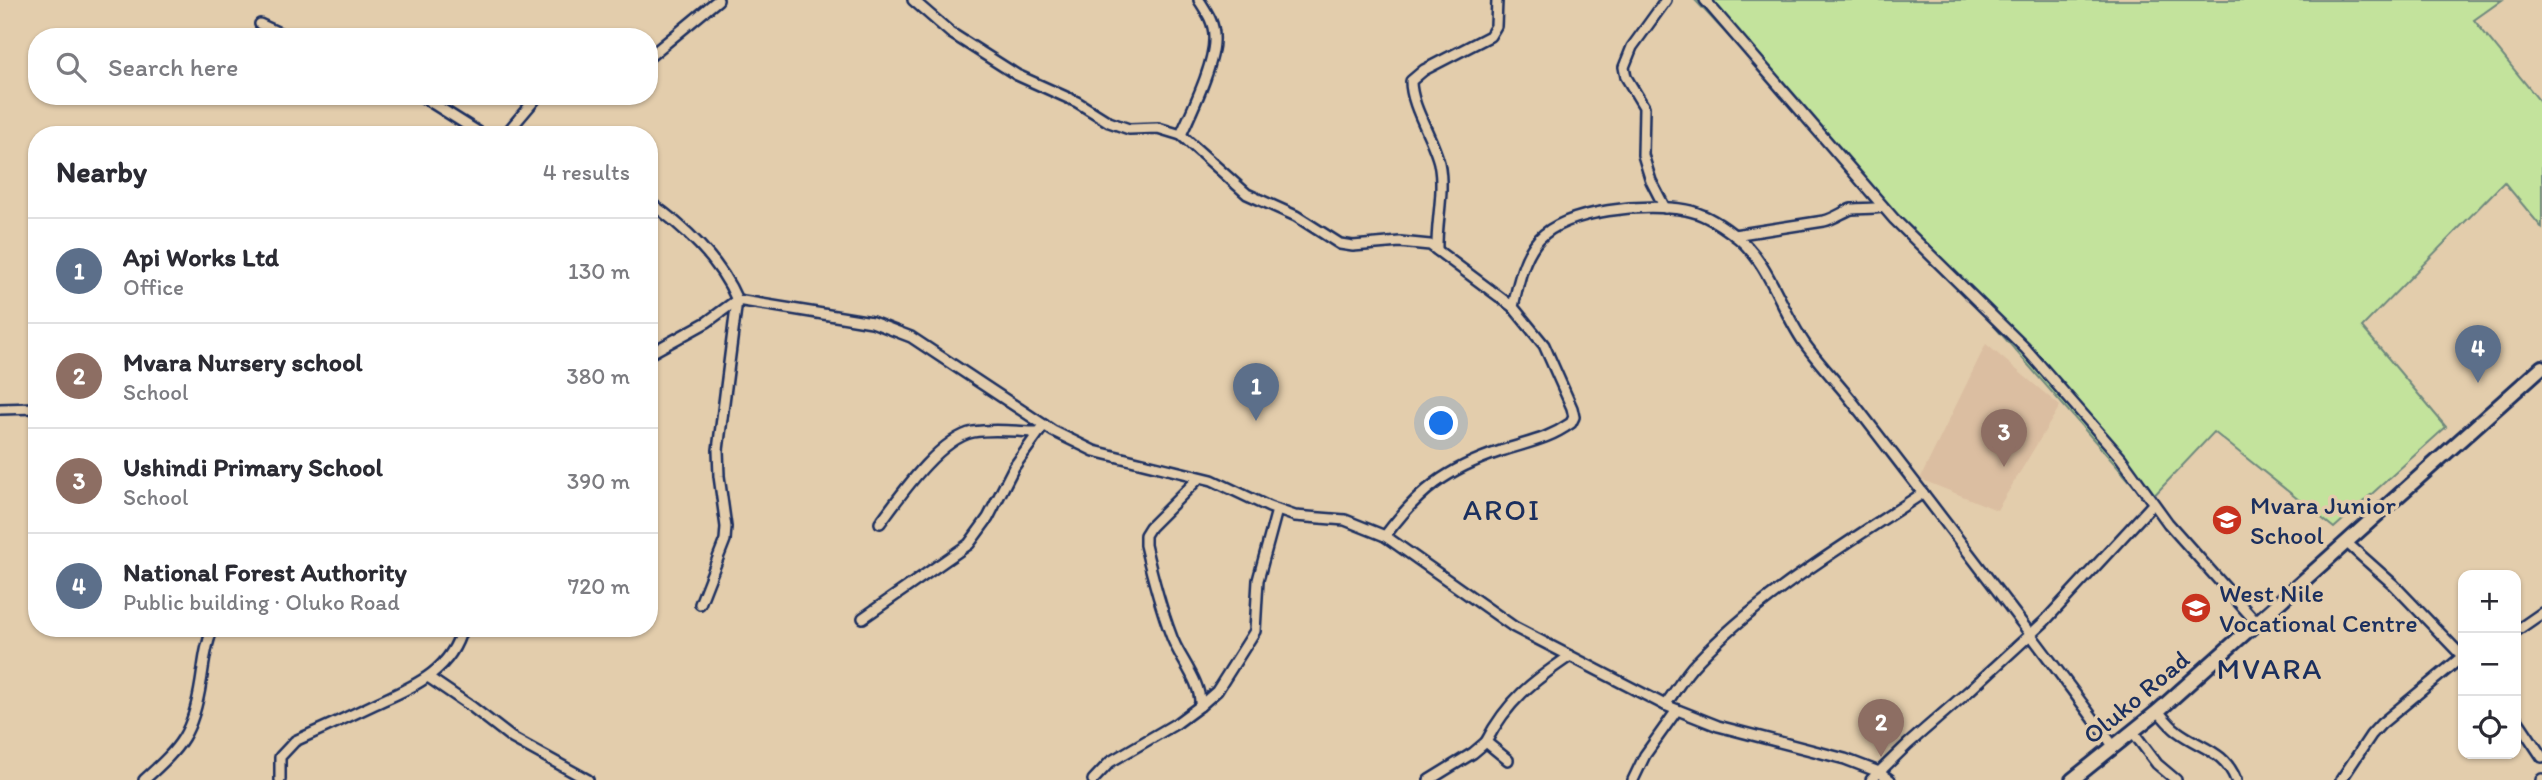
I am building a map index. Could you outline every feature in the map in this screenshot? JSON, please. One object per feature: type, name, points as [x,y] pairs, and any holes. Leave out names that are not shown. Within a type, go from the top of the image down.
[{"type":"main road","name":"Oluko Road","points":[[2072,780],[2158,711],[2542,367]]},
{"type":"street","points":[[658,50],[718,0]]},
{"type":"street","points":[[913,0],[951,33],[1017,75],[1077,102],[1109,122],[1129,129],[1158,128],[1181,135],[1247,194],[1296,216],[1340,244],[1353,246],[1423,243],[1437,250],[1513,307],[1544,345],[1572,408],[1574,417],[1571,423],[1542,439],[1481,458],[1429,486],[1408,506],[1385,536]]},
{"type":"street","points":[[1181,135],[1199,94],[1214,46],[1212,23],[1199,0]]},
{"type":"street","points":[[1437,250],[1440,170],[1411,81],[1424,70],[1490,36],[1496,26],[1497,0]]},
{"type":"street","points":[[1665,208],[1651,181],[1643,155],[1644,107],[1626,77],[1624,67],[1632,47],[1666,0]]},
{"type":"street","points":[[1705,0],[1883,207],[2025,348],[2121,458],[2153,504],[2256,622]]},
{"type":"street","points":[[260,24],[269,28]]},
{"type":"street","points":[[435,105],[469,126]]},
{"type":"street","points":[[513,126],[530,105]]},
{"type":"street","points":[[1734,235],[1824,221],[1852,209],[1883,207]]},
{"type":"street","points":[[1513,307],[1531,249],[1541,236],[1574,219],[1601,212],[1665,208],[1688,210],[1734,235],[1745,245],[1770,281],[1804,343],[1923,493],[2114,747]]},
{"type":"street","points":[[658,209],[714,261],[728,280],[737,300],[718,450],[725,540],[700,604]]},
{"type":"street","points":[[658,349],[707,322],[737,300],[872,322],[898,331],[955,365],[1042,429],[1094,451],[1233,488],[1277,510],[1319,519],[1345,520],[1385,536],[1514,627],[1665,705],[1718,726],[1844,759],[1879,772],[1890,780]]},
{"type":"street","points":[[0,409],[28,408]]},
{"type":"street","points":[[880,523],[919,472],[963,435],[982,431],[1042,429]]},
{"type":"street","points":[[863,618],[969,544],[988,518],[1014,467],[1042,429]]},
{"type":"street","points":[[1199,478],[1150,527],[1145,535],[1145,545],[1171,636],[1197,687],[1201,698],[1200,705]]},
{"type":"street","points":[[1665,705],[1698,661],[1786,585],[1923,493]]},
{"type":"street","points":[[1871,780],[2031,634],[2153,504]]},
{"type":"street","points":[[1093,780],[1110,762],[1177,723],[1217,691],[1255,631],[1258,580],[1277,510]]},
{"type":"street","points":[[2347,543],[2458,652]]},
{"type":"street","points":[[2521,628],[2542,613]]},
{"type":"street","points":[[144,780],[181,745],[191,726],[210,637]]},
{"type":"street","points":[[280,780],[280,757],[295,741],[415,686],[449,659],[459,637]]},
{"type":"street","points":[[1429,780],[1473,753],[1486,741],[1506,708],[1522,691],[1570,656]]},
{"type":"street","points":[[2341,780],[2381,724],[2458,661]]},
{"type":"street","points":[[428,677],[512,738],[589,780]]},
{"type":"street","points":[[1633,780],[1645,754],[1677,710]]},
{"type":"street","points":[[2158,711],[2179,733],[2210,749],[2222,759],[2233,771],[2236,780]]},
{"type":"street","points":[[2521,726],[2542,757]]},
{"type":"street","points":[[2133,732],[2157,764],[2176,780]]},
{"type":"street","points":[[1486,741],[1508,760]]},
{"type":"shaded area","points":[[1986,344],[2060,406],[1997,510],[1920,479]]},
{"type":"green space","points":[[1695,0],[2502,0],[2474,20],[2542,104],[2542,228],[2504,182],[2362,327],[2446,427],[2334,528],[2214,432],[2148,502],[1953,279]]},
{"type":"place","name":"National Forest Authority","points":[[2478,383]]},
{"type":"place","name":"Api Works Ltd","points":[[1256,421]]},
{"type":"place","name":"Ushindi Primary School","points":[[2004,467]]},
{"type":"place","name":"Mvara Junior School","points":[[2227,520]]},
{"type":"place","name":"West Nile Vocational Centre","points":[[2196,608]]},
{"type":"place","name":"Mvara Nursery school","points":[[1881,757]]},
{"type":"district","name":"AROI","points":[[1502,510]]},
{"type":"district","name":"MVARA","points":[[2270,669]]}]
